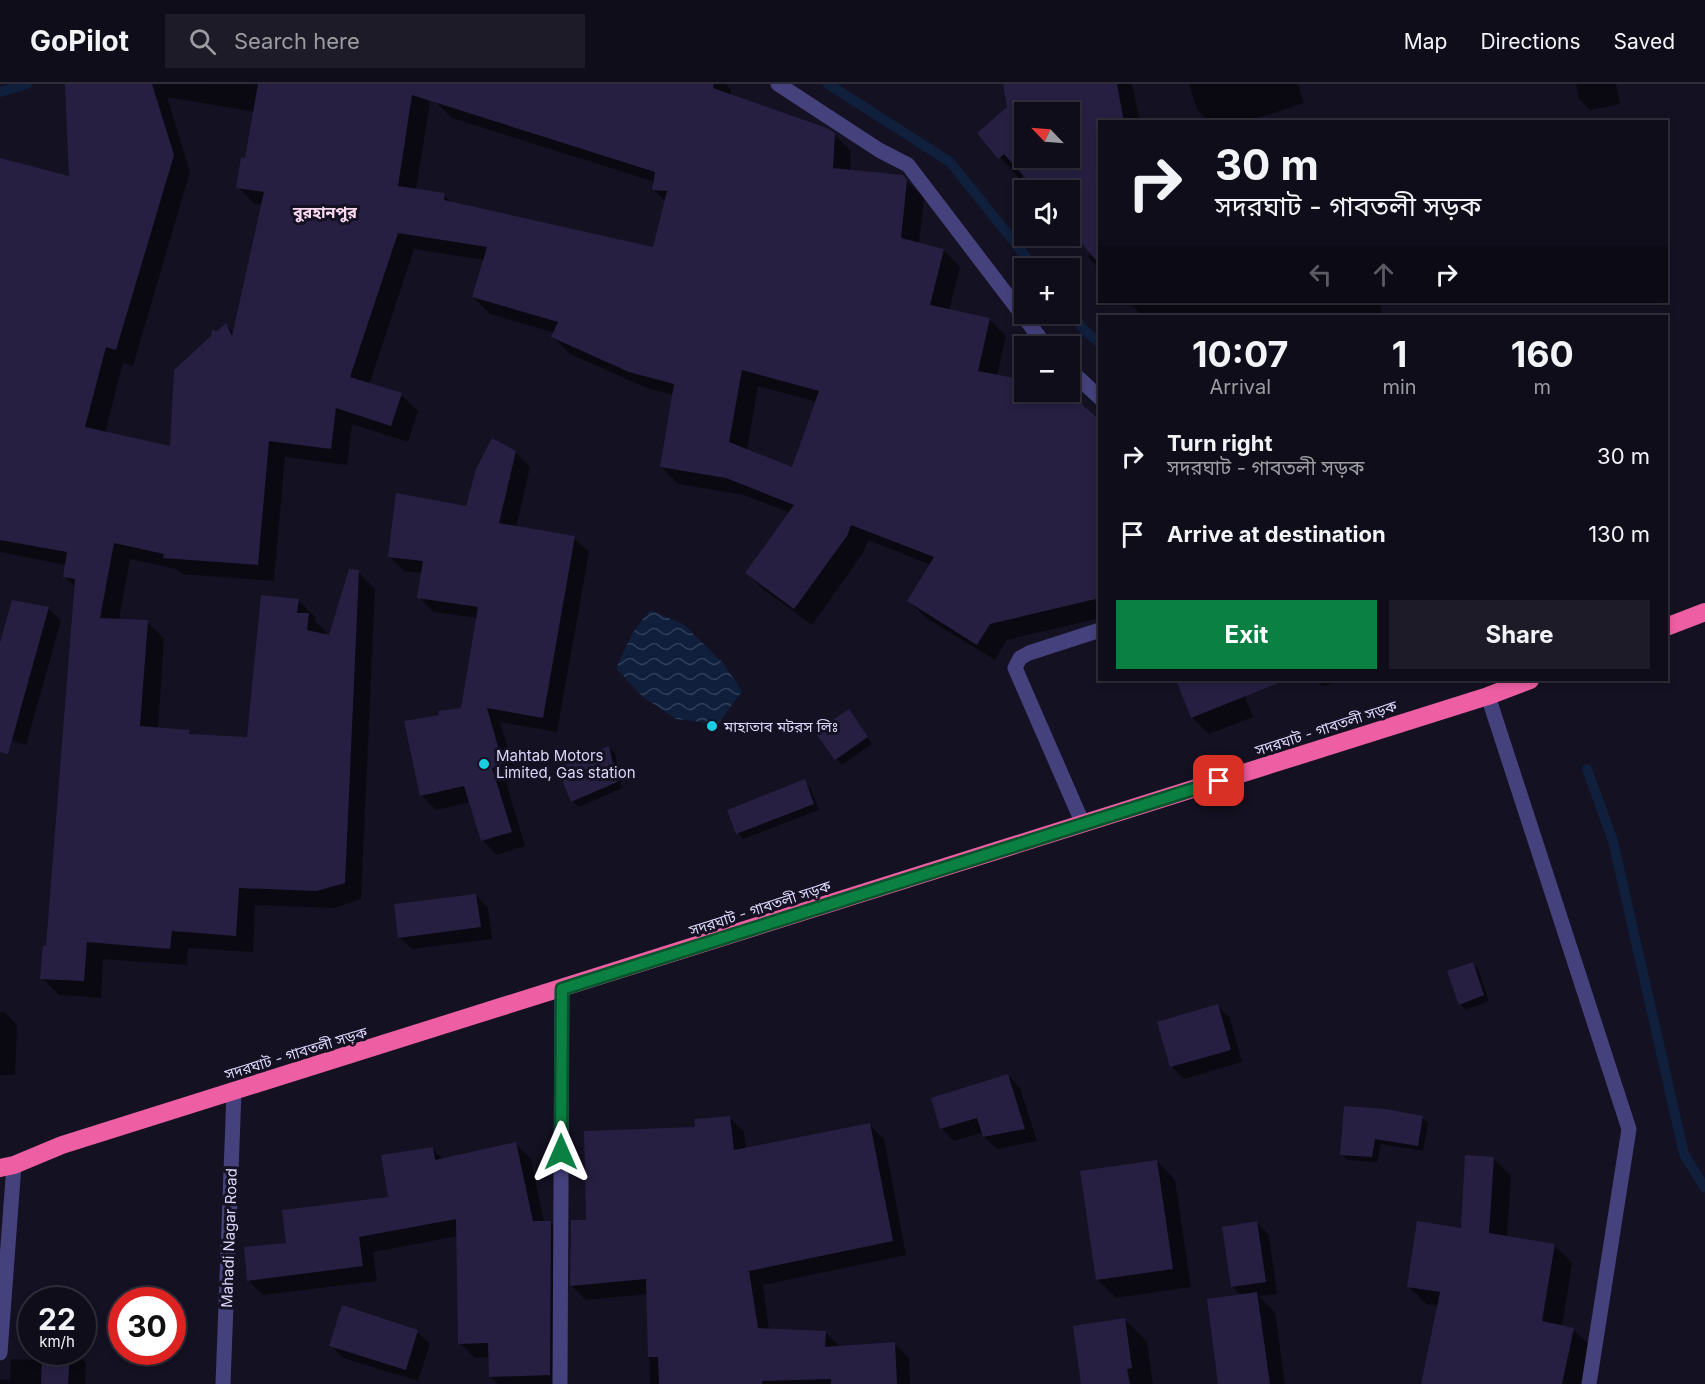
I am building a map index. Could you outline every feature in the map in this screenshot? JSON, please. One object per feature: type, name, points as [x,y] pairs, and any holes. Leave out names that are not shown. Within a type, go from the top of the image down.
[{"type":"highway","points":[[1668,626],[1705,612]]},
{"type":"highway","name":"সদরঘাট - গাবতলী সড়ক","points":[[7,1167],[62,1145],[1488,696],[1527,681]]},
{"type":"street","points":[[778,84],[879,150],[908,165],[1038,336]]},
{"type":"street","points":[[1080,379],[1098,396]]},
{"type":"street","points":[[1083,824],[1016,668],[1020,658],[1029,653],[1098,631]]},
{"type":"street","points":[[1488,696],[1629,1130],[1589,1384]]},
{"type":"street","points":[[560,1384],[562,989]]},
{"type":"street","name":"Mahadi Nagar Road","points":[[223,1384],[234,1092]]},
{"type":"street","points":[[0,1353],[7,1167]]},
{"type":"water","points":[[650,610],[683,624],[723,663],[742,691],[718,724],[676,719],[643,697],[616,668],[633,632]]},
{"type":"building","points":[[65,84],[152,84],[174,155],[116,350],[106,347],[85,427],[170,446],[174,370],[211,336],[212,330],[217,331],[226,323],[232,336],[264,192],[236,188],[241,157],[245,158],[258,84],[714,84],[713,88],[827,128],[835,133],[833,168],[903,175],[907,180],[901,238],[944,249],[930,305],[990,318],[978,371],[1014,378],[1014,402],[1079,402],[1098,418],[1098,598],[990,624],[977,645],[907,601],[934,557],[851,525],[847,536],[794,609],[745,573],[794,505],[726,478],[660,467],[674,384],[629,372],[551,337],[558,322],[472,297],[487,247],[398,233],[350,377],[402,393],[391,426],[336,408],[331,449],[269,441],[258,565],[163,558],[164,554],[114,543],[100,618],[148,620],[140,726],[190,730],[189,734],[247,737],[261,595],[299,599],[297,613],[309,613],[307,630],[329,635],[349,569],[359,570],[345,883],[316,891],[239,888],[236,936],[172,931],[170,949],[87,942],[84,981],[40,979],[43,945],[46,946],[75,579],[63,577],[67,552],[0,540],[0,158],[69,176]],"holes":[[[412,95],[655,172],[652,190],[667,191],[653,247],[444,200],[445,193],[398,186]],[[742,370],[819,391],[792,467],[729,442]]]},
{"type":"building","points":[[1003,84],[1117,84],[1124,120],[1098,120],[1098,263],[1080,242],[1080,180],[1027,180],[1016,168],[1080,168],[1080,102],[1014,102],[1014,165],[1004,154],[998,159],[977,133],[1007,107]]},
{"type":"building","points":[[492,438],[516,451],[499,523],[575,536],[543,718],[487,708],[503,764],[492,768],[512,832],[481,841],[464,786],[420,796],[404,721],[439,715],[438,711],[461,708],[478,607],[417,598],[423,561],[388,557],[396,493],[466,506],[476,469]]},
{"type":"building","points":[[12,600],[49,607],[8,754],[0,752],[0,643]]},
{"type":"building","points":[[1176,681],[1283,681],[1191,718]]},
{"type":"building","points":[[849,709],[868,737],[835,760],[815,732]]},
{"type":"building","points":[[609,746],[617,782],[571,802],[557,768]]},
{"type":"building","points":[[805,779],[814,804],[736,834],[727,810]]},
{"type":"building","points":[[476,894],[481,927],[398,938],[394,904]]},
{"type":"building","points":[[1473,962],[1484,995],[1459,1005],[1447,971]]},
{"type":"building","points":[[1218,1004],[1231,1050],[1170,1067],[1157,1022]]},
{"type":"building","points":[[1008,1074],[1025,1129],[983,1137],[977,1118],[940,1129],[931,1098]]},
{"type":"building","points":[[1344,1106],[1385,1109],[1423,1116],[1418,1146],[1375,1139],[1372,1157],[1340,1155]]},
{"type":"building","points":[[730,1116],[734,1150],[870,1123],[893,1241],[749,1271],[758,1328],[826,1331],[825,1347],[895,1342],[897,1384],[831,1384],[831,1379],[762,1381],[762,1384],[659,1384],[658,1357],[648,1357],[646,1279],[570,1286],[571,1220],[586,1220],[584,1131],[695,1127],[694,1119]]},
{"type":"building","points":[[516,1142],[533,1221],[551,1221],[550,1375],[489,1377],[488,1343],[458,1344],[456,1219],[359,1237],[363,1266],[247,1281],[244,1247],[286,1243],[282,1210],[388,1197],[381,1155],[433,1147],[435,1160]]},
{"type":"building","points":[[1465,1155],[1494,1157],[1489,1233],[1555,1244],[1542,1321],[1574,1328],[1562,1384],[1421,1384],[1440,1292],[1407,1287],[1417,1221],[1461,1228]]},
{"type":"building","points":[[1157,1160],[1173,1269],[1096,1280],[1080,1171]]},
{"type":"building","points":[[1257,1221],[1266,1282],[1231,1287],[1222,1227]]},
{"type":"building","points":[[1257,1292],[1270,1384],[1218,1384],[1207,1299]]},
{"type":"building","points":[[342,1305],[418,1330],[406,1370],[329,1346]]},
{"type":"building","points":[[1125,1318],[1132,1368],[1127,1369],[1130,1384],[1081,1384],[1073,1326]]},
{"type":"building","points":[[42,1365],[69,1365],[68,1384],[41,1384]]},
{"type":"waterway","points":[[0,92],[27,84]]},
{"type":"waterway","points":[[828,84],[950,162],[1027,258]]},
{"type":"waterway","points":[[1080,324],[1098,341]]},
{"type":"waterway","points":[[1587,769],[1613,841],[1684,1154],[1705,1188]]},
{"type":"place","name":"মাহাতাব মটরস লিঃ","points":[[712,726]]},
{"type":"place","name":"Mahtab Motors Limited, Gas station","points":[[484,764]]},
{"type":"district","name":"বুরহানপুর","points":[[325,212]]},
{"type":"route","points":[[561,1152],[562,989],[1219,781]]}]
